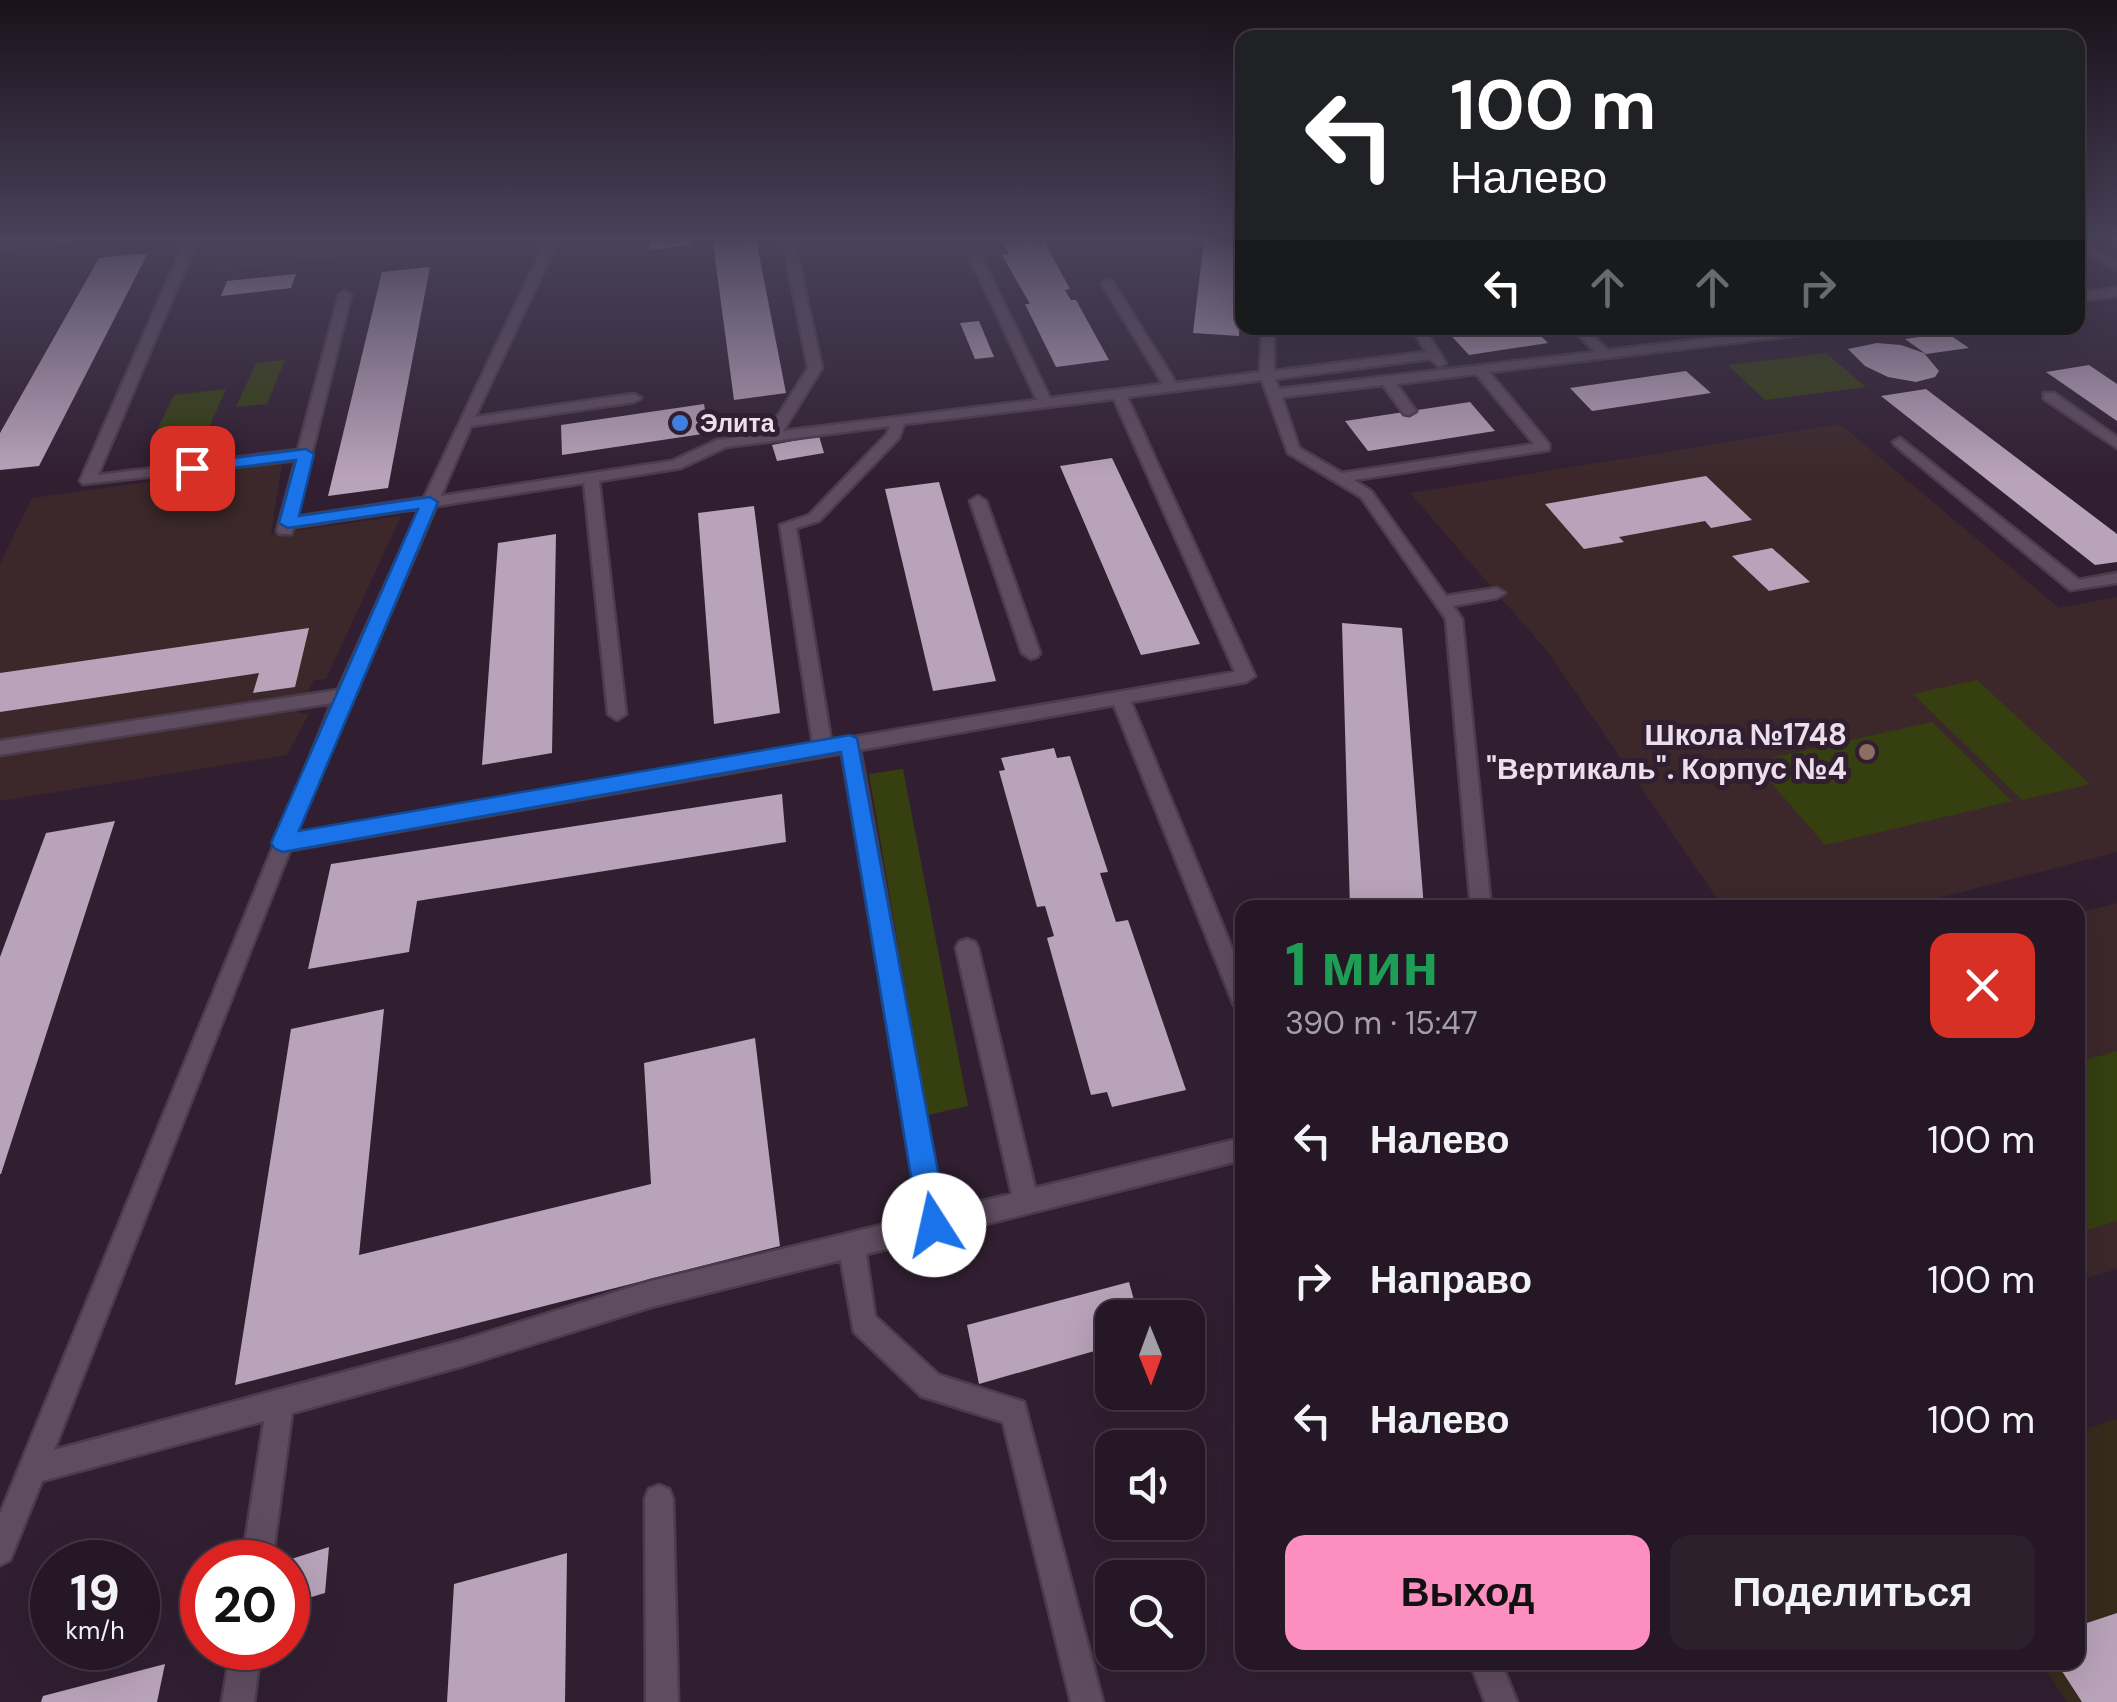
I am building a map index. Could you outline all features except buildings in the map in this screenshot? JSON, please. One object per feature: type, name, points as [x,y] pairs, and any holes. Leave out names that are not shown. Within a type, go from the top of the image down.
[{"type":"lane","points":[[158,317],[88,480],[306,454]]},
{"type":"lane","points":[[340,317],[286,527],[676,464],[722,442],[1434,354]]},
{"type":"lane","points":[[0,1550],[345,694],[515,317]]},
{"type":"lane","points":[[773,435],[816,368],[805,317]]},
{"type":"lane","points":[[1004,317],[1045,402]]},
{"type":"lane","points":[[1129,317],[1171,386]]},
{"type":"lane","points":[[1268,335],[1267,376],[1292,450],[1366,494],[1454,619],[1479,900]]},
{"type":"lane","points":[[1422,335],[1445,373]]},
{"type":"lane","points":[[1585,335],[1605,354]]},
{"type":"lane","points":[[1274,394],[1749,335]]},
{"type":"lane","points":[[1340,478],[1544,447],[1478,369]]},
{"type":"lane","points":[[1386,380],[1409,411]]},
{"type":"lane","points":[[283,843],[1246,676],[1118,393]]},
{"type":"lane","points":[[2049,396],[2117,444]]},
{"type":"lane","points":[[465,423],[634,398]]},
{"type":"lane","points":[[823,748],[788,525],[814,518],[894,435],[899,419]]},
{"type":"lane","points":[[1900,442],[2076,586],[2117,578]]},
{"type":"lane","points":[[591,477],[617,714]]},
{"type":"lane","points":[[978,501],[1031,653]]},
{"type":"lane","points":[[1442,602],[1497,593]]},
{"type":"lane","points":[[0,748],[345,694]]},
{"type":"lane","points":[[1120,697],[1235,981]]},
{"type":"lane","points":[[850,743],[934,1225]]},
{"type":"lane","points":[[966,948],[1026,1202]]},
{"type":"lane","points":[[35,1469],[463,1353],[651,1294],[1235,1151]]},
{"type":"lane","points":[[852,1245],[863,1323],[931,1386],[1014,1412],[1087,1702]]},
{"type":"lane","points":[[261,1540],[280,1403]]},
{"type":"lane","points":[[659,1499],[662,1702]]},
{"type":"lane","points":[[238,1702],[243,1670]]},
{"type":"lane","points":[[1489,1670],[1500,1702]]},
{"type":"shaded area","name":"Школа №1748 \"Вертикаль\". Корпус №4","points":[[1840,424],[2059,608],[2117,597],[2117,852],[1931,900],[1718,900],[1548,652],[1410,493]]},
{"type":"shaded area","points":[[282,463],[271,534],[401,516],[326,679],[314,680],[298,713],[309,714],[287,755],[0,801],[0,564],[32,498]]},
{"type":"shaded area","points":[[2117,903],[2117,1269],[2085,1279],[2085,911]]},
{"type":"shaded area","points":[[2117,1419],[2117,1702],[2067,1702],[2046,1670],[2085,1670],[2085,1429]]},
{"type":"green space","points":[[1826,353],[1866,387],[1765,400],[1728,365]]},
{"type":"green space","points":[[285,360],[267,404],[236,407],[256,363]]},
{"type":"green space","points":[[226,389],[206,434],[152,440],[174,395]]},
{"type":"green space","points":[[1977,680],[2090,784],[2022,800],[1913,694]]},
{"type":"green space","points":[[1932,722],[2012,801],[1825,845],[1753,762]]},
{"type":"green space","points":[[903,769],[968,1106],[927,1115],[869,774]]},
{"type":"green space","points":[[2117,1051],[2117,1221],[2085,1231],[2085,1060]]},
{"type":"place","name":"Элита","points":[[680,423]]},
{"type":"place","name":"Школа №1748 \"Вертикаль\". Корпус №4","points":[[1867,752]]},
{"type":"route","points":[[192,468],[306,454],[288,523],[430,502],[283,843],[850,743],[934,1225]]}]
